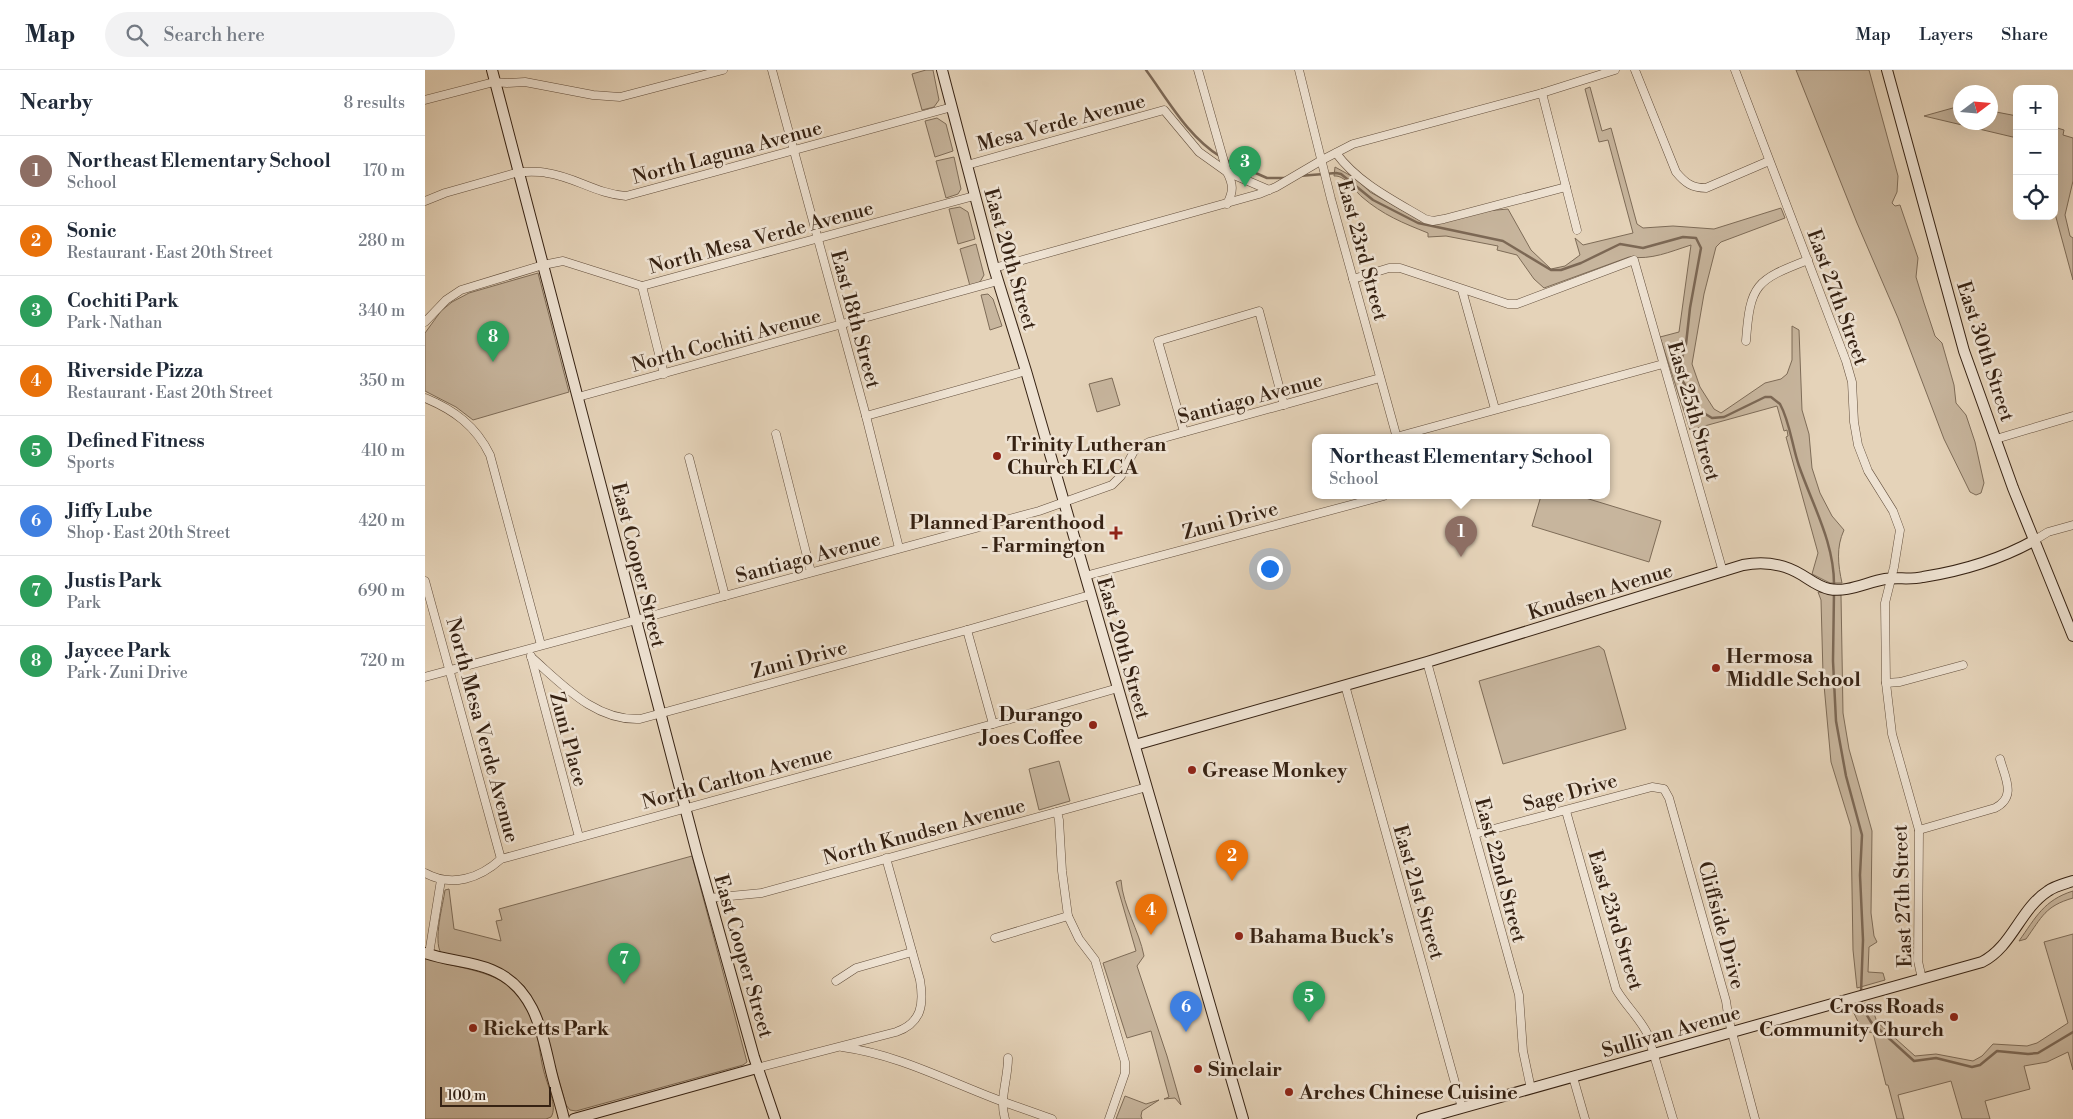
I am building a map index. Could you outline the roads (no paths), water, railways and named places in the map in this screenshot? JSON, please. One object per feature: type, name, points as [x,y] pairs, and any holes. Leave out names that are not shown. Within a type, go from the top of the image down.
[{"type":"street","name":"East Cooper Street","points":[[492,70],[709,898],[757,1068],[775,1119]]},
{"type":"street","points":[[425,100],[494,82],[525,82],[593,95],[621,97],[723,70]]},
{"type":"street","name":"East 18th Street","points":[[772,70],[866,416],[899,548]]},
{"type":"street","name":"East 20th Street","points":[[942,70],[994,268],[1026,371],[1243,1119]]},
{"type":"street","points":[[1198,70],[1227,172],[1232,182],[1233,193],[1227,204]]},
{"type":"street","name":"East 23rd Street","points":[[1299,70],[1395,434]]},
{"type":"street","points":[[994,268],[1227,204],[1269,190],[1353,144],[1542,93],[1615,70]]},
{"type":"street","points":[[1635,70],[1676,172],[1684,182],[1695,188],[1706,188],[1769,162]]},
{"type":"street","name":"East 27th Street","points":[[1735,70],[1846,361],[1852,382],[1854,422],[1858,445],[1868,471],[1893,511],[1900,530],[1887,594],[1885,615],[1886,683],[1891,734],[1919,830],[1918,961],[1922,979]]},
{"type":"street","name":"East 30th Street","points":[[1887,70],[1957,328],[1996,438],[2073,636]]},
{"type":"street","points":[[1542,93],[1577,230]]},
{"type":"street","name":"North Laguna Avenue","points":[[425,201],[445,193],[519,172],[548,173],[611,195],[626,196],[952,107]]},
{"type":"street","name":"Mesa Verde Avenue","points":[[967,165],[1164,110],[1199,152],[1227,172]]},
{"type":"street","points":[[1336,153],[1343,163],[1377,191],[1425,219],[1433,221],[1444,220],[1566,187]]},
{"type":"street","points":[[1227,172],[1269,190]]},
{"type":"street","name":"North Mesa Verde Avenue","points":[[425,322],[445,300],[461,290],[543,265],[563,261],[643,286],[817,237],[974,196]]},
{"type":"street","name":"East 25th Street","points":[[1462,290],[1508,304],[1517,304],[1634,260],[1723,572]]},
{"type":"street","points":[[1746,341],[1752,297],[1761,282],[1776,272],[1808,260]]},
{"type":"street","points":[[1353,279],[1389,268],[1400,268],[1462,290],[1495,409]]},
{"type":"street","name":"North Cochiti Avenue","points":[[578,397],[998,281]]},
{"type":"street","points":[[643,286],[664,374]]},
{"type":"street","points":[[1184,432],[1158,341],[1259,311],[1285,405]]},
{"type":"street","points":[[1410,434],[1663,364]]},
{"type":"street","points":[[866,416],[1026,371]]},
{"type":"street","name":"Santiago Avenue","points":[[425,677],[1039,511],[1111,485],[1121,476],[1134,451],[1143,444],[1380,378]]},
{"type":"street","points":[[425,398],[457,414],[474,430],[485,445],[493,464],[541,645]]},
{"type":"street","points":[[1996,438],[2073,416]]},
{"type":"street","points":[[776,434],[811,572]]},
{"type":"street","points":[[689,458],[725,596]]},
{"type":"street","name":"Zuni Drive","points":[[1085,576],[1372,499]]},
{"type":"street","name":"Knudsen Avenue","points":[[1135,745],[1427,662],[1751,564],[1778,565],[1799,573],[1823,587],[1834,590],[1891,578],[1922,578],[1941,573],[2000,556],[2048,532],[2073,525]]},
{"type":"street","name":"North Mesa Verde Avenue","points":[[425,581],[501,859]]},
{"type":"street","name":"Zuni Drive","points":[[531,657],[594,708],[611,717],[625,720],[640,719],[1090,595]]},
{"type":"street","points":[[967,630],[993,724]]},
{"type":"street","name":"Zuni Place","points":[[529,648],[579,838]]},
{"type":"street","name":"East 22nd Street","points":[[1427,662],[1519,995],[1523,1051],[1531,1089]]},
{"type":"street","points":[[1886,683],[1900,682],[1963,665]]},
{"type":"street","name":"East 21st Street","points":[[1345,685],[1462,1108]]},
{"type":"street","name":"North Carlton Avenue","points":[[441,880],[460,880],[474,877],[489,870],[501,859],[1118,688]]},
{"type":"street","points":[[1919,830],[1995,808],[2004,803],[2008,795],[2008,786],[2000,759]]},
{"type":"street","name":"North Knudsen Avenue","points":[[709,898],[762,892],[1147,786]]},
{"type":"street","name":"Sage Drive","points":[[1475,834],[1653,787],[1664,789],[1669,798]]},
{"type":"street","name":"Cliffside Drive","points":[[1669,798],[1723,992],[1755,1119]]},
{"type":"street","name":"East 23rd Street","points":[[1566,811],[1616,989],[1624,1003],[1643,1025],[1654,1054],[1673,1119]]},
{"type":"street","points":[[1057,812],[1064,899],[1068,916],[1079,939],[1095,960],[1125,1062],[1125,1073],[1109,1119]]},
{"type":"street","points":[[575,1119],[902,1030],[914,1022],[919,1015],[921,1007],[921,989],[886,858]]},
{"type":"street","points":[[425,872],[441,880],[427,953],[445,960],[493,971],[511,981],[526,996],[538,1021],[564,1119]]},
{"type":"street","name":"Sullivan Avenue","points":[[1423,1119],[1977,964],[1992,956],[2042,895],[2052,888],[2073,881]]},
{"type":"street","points":[[995,938],[1068,916]]},
{"type":"street","points":[[837,981],[856,968],[912,952]]},
{"type":"street","points":[[837,1047],[871,1051],[912,1064],[1002,1101],[1052,1119]]},
{"type":"street","points":[[1005,1119],[1002,1101],[1007,1080],[1008,1058]]},
{"type":"street","points":[[1573,1077],[1585,1119]]},
{"type":"waterway","points":[[1146,70],[1189,129],[1209,149],[1221,157]]},
{"type":"waterway","points":[[1226,160],[1267,178],[1286,178]]},
{"type":"waterway","points":[[1299,176],[1341,174],[1373,200],[1418,223],[1503,241],[1551,270],[1561,270],[1581,263],[1620,244],[1643,248],[1683,237],[1696,238],[1701,248],[1690,308],[1686,344],[1680,365],[1680,377],[1702,412],[1712,418],[1724,417],[1765,397],[1771,397],[1780,404],[1786,418],[1799,466],[1827,540],[1831,556],[1834,587]]},
{"type":"waterway","points":[[1834,592],[1833,661],[1836,721],[1846,776],[1862,835],[1860,875],[1863,940],[1861,993]]},
{"type":"waterway","points":[[1861,999],[1862,1007],[1871,1022],[1914,1061],[1936,1058],[1972,1067],[1980,1065],[1997,1051],[2038,1053],[2073,1032]]},
{"type":"place","name":"Cochiti Park","points":[[1245,187]]},
{"type":"place","name":"Jaycee Park","points":[[493,362]]},
{"type":"place","name":"Trinity Lutheran Church ELCA","points":[[997,456]]},
{"type":"place","name":"Planned Parenthood - Farmington","points":[[1116,533]]},
{"type":"place","name":"Northeast Elementary School","points":[[1461,557]]},
{"type":"place","name":"Hermosa Middle School","points":[[1716,668]]},
{"type":"place","name":"Durango Joes Coffee","points":[[1093,725]]},
{"type":"place","name":"Grease Monkey","points":[[1192,770]]},
{"type":"place","name":"Sonic","points":[[1232,881]]},
{"type":"place","name":"Riverside Pizza","points":[[1151,935]]},
{"type":"place","name":"Bahama Buck's","points":[[1239,936]]},
{"type":"place","name":"Justis Park","points":[[624,984]]},
{"type":"place","name":"Cross Roads Community Church","points":[[1954,1017]]},
{"type":"place","name":"Defined Fitness","points":[[1309,1022]]},
{"type":"place","name":"Ricketts Park","points":[[473,1028]]},
{"type":"place","name":"Jiffy Lube","points":[[1186,1032]]},
{"type":"place","name":"Sinclair","points":[[1198,1069]]},
{"type":"place","name":"Arches Chinese Cuisine","points":[[1289,1092]]}]
